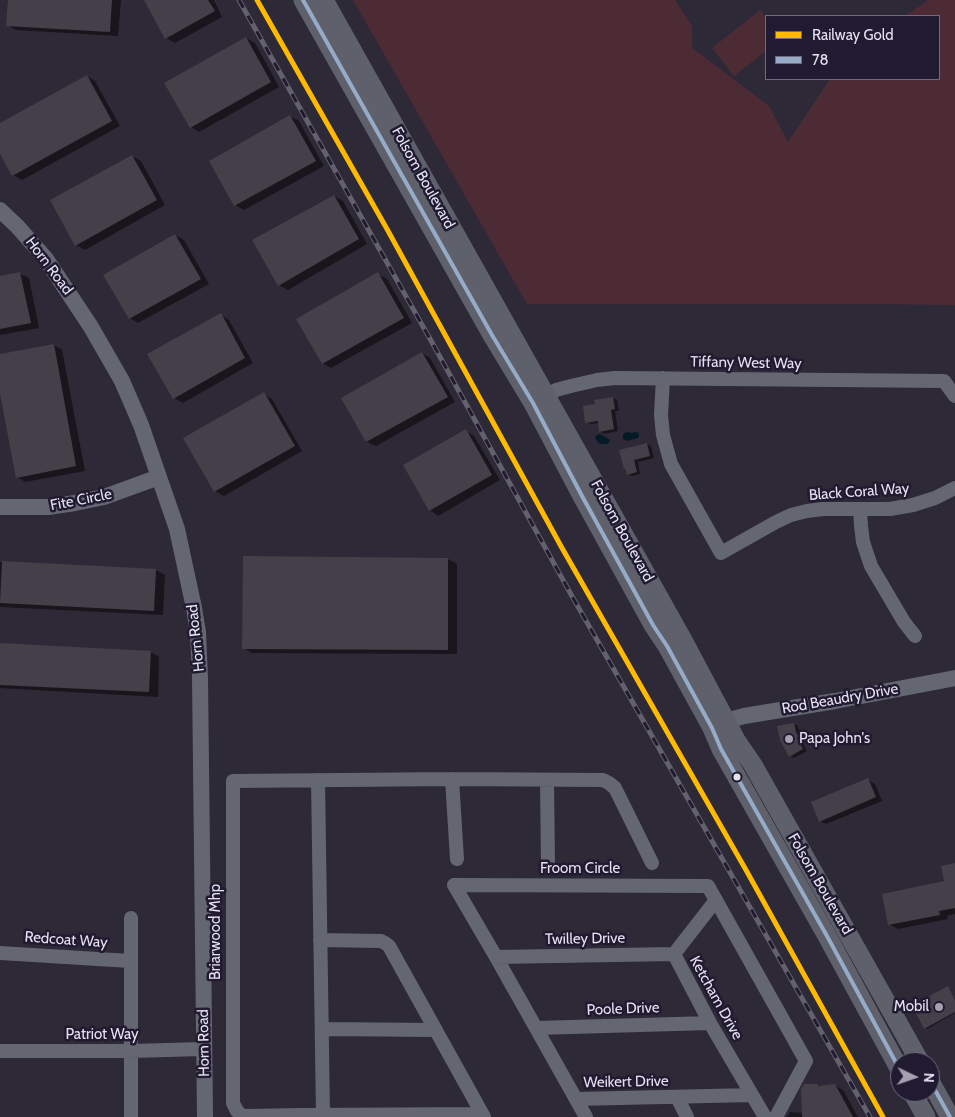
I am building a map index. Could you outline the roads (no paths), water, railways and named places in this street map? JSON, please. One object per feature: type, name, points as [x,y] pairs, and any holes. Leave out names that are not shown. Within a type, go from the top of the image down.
[{"type":"main road","name":"Folsom Boulevard","points":[[303,0],[492,335],[540,400]]},
{"type":"main road","name":"Folsom Boulevard","points":[[324,0],[540,400],[688,650],[719,724],[721,749],[890,1052]]},
{"type":"main road","name":"Folsom Boulevard","points":[[719,724],[736,740],[753,765],[914,1052]]},
{"type":"main road","points":[[827,936],[840,942],[861,978],[870,986],[880,991]]},
{"type":"main road","points":[[940,1099],[950,1117]]},
{"type":"main road","points":[[918,1102],[926,1117]]},
{"type":"street","name":"Horn Road","points":[[0,210],[37,247],[91,327],[122,381],[141,425],[176,529],[194,608],[198,632],[200,678],[205,1117]]},
{"type":"street","name":"Tiffany West Way","points":[[540,400],[556,390],[597,380],[616,378],[944,381],[955,396]]},
{"type":"street","name":"Black Coral Way","points":[[663,378],[661,416],[663,435],[671,464],[721,553],[776,522],[807,511],[823,509],[890,509],[913,506],[955,488]]},
{"type":"street","name":"Fite Circle","points":[[0,507],[48,507],[75,503],[104,497],[159,477]]},
{"type":"street","points":[[860,509],[863,542],[872,566],[904,622],[915,636]]},
{"type":"street","name":"Rod Beaudry Drive","points":[[719,724],[744,716],[955,678]]},
{"type":"street","points":[[452,779],[456,859]]},
{"type":"street","points":[[318,780],[323,1115]]},
{"type":"street","points":[[547,780],[548,866]]},
{"type":"street","name":"Briarwood Mhp","points":[[320,940],[380,941],[390,946],[483,1116],[246,1116],[237,1112],[233,1103],[232,781],[603,780],[615,788],[652,863]]},
{"type":"street","name":"Froom Circle","points":[[586,1117],[454,885],[708,886],[806,1061],[776,1117]]},
{"type":"street","name":"Ketcham Drive","points":[[716,900],[674,954],[710,1023],[765,1117]]},
{"type":"street","name":"Redcoat Way","points":[[130,918],[131,1117]]},
{"type":"street","name":"Redcoat Way","points":[[0,953],[130,961]]},
{"type":"street","name":"Twilley Drive","points":[[496,956],[674,954]]},
{"type":"street","name":"Poole Drive","points":[[536,1028],[710,1023]]},
{"type":"street","points":[[322,1029],[436,1030]]},
{"type":"street","name":"Patriot Way","points":[[0,1051],[204,1049]]},
{"type":"street","name":"Weikert Drive","points":[[576,1099],[752,1095]]},
{"type":"street","name":"Weikert Drive","points":[[677,1097],[687,1117]]},
{"type":"water","points":[[624,433],[639,433],[638,438],[627,441],[623,439]]},
{"type":"water","points":[[600,434],[610,440],[608,444],[600,444],[596,440],[595,437]]},
{"type":"railway","points":[[239,0],[434,346],[573,598],[870,1117]]},
{"type":"rail line","name":"Gold","points":[[257,0],[387,229],[562,548],[746,870],[883,1117]]},
{"type":"place","name":"Papa John's","points":[[789,739]]},
{"type":"place","name":"Mobil","points":[[939,1007]]}]
